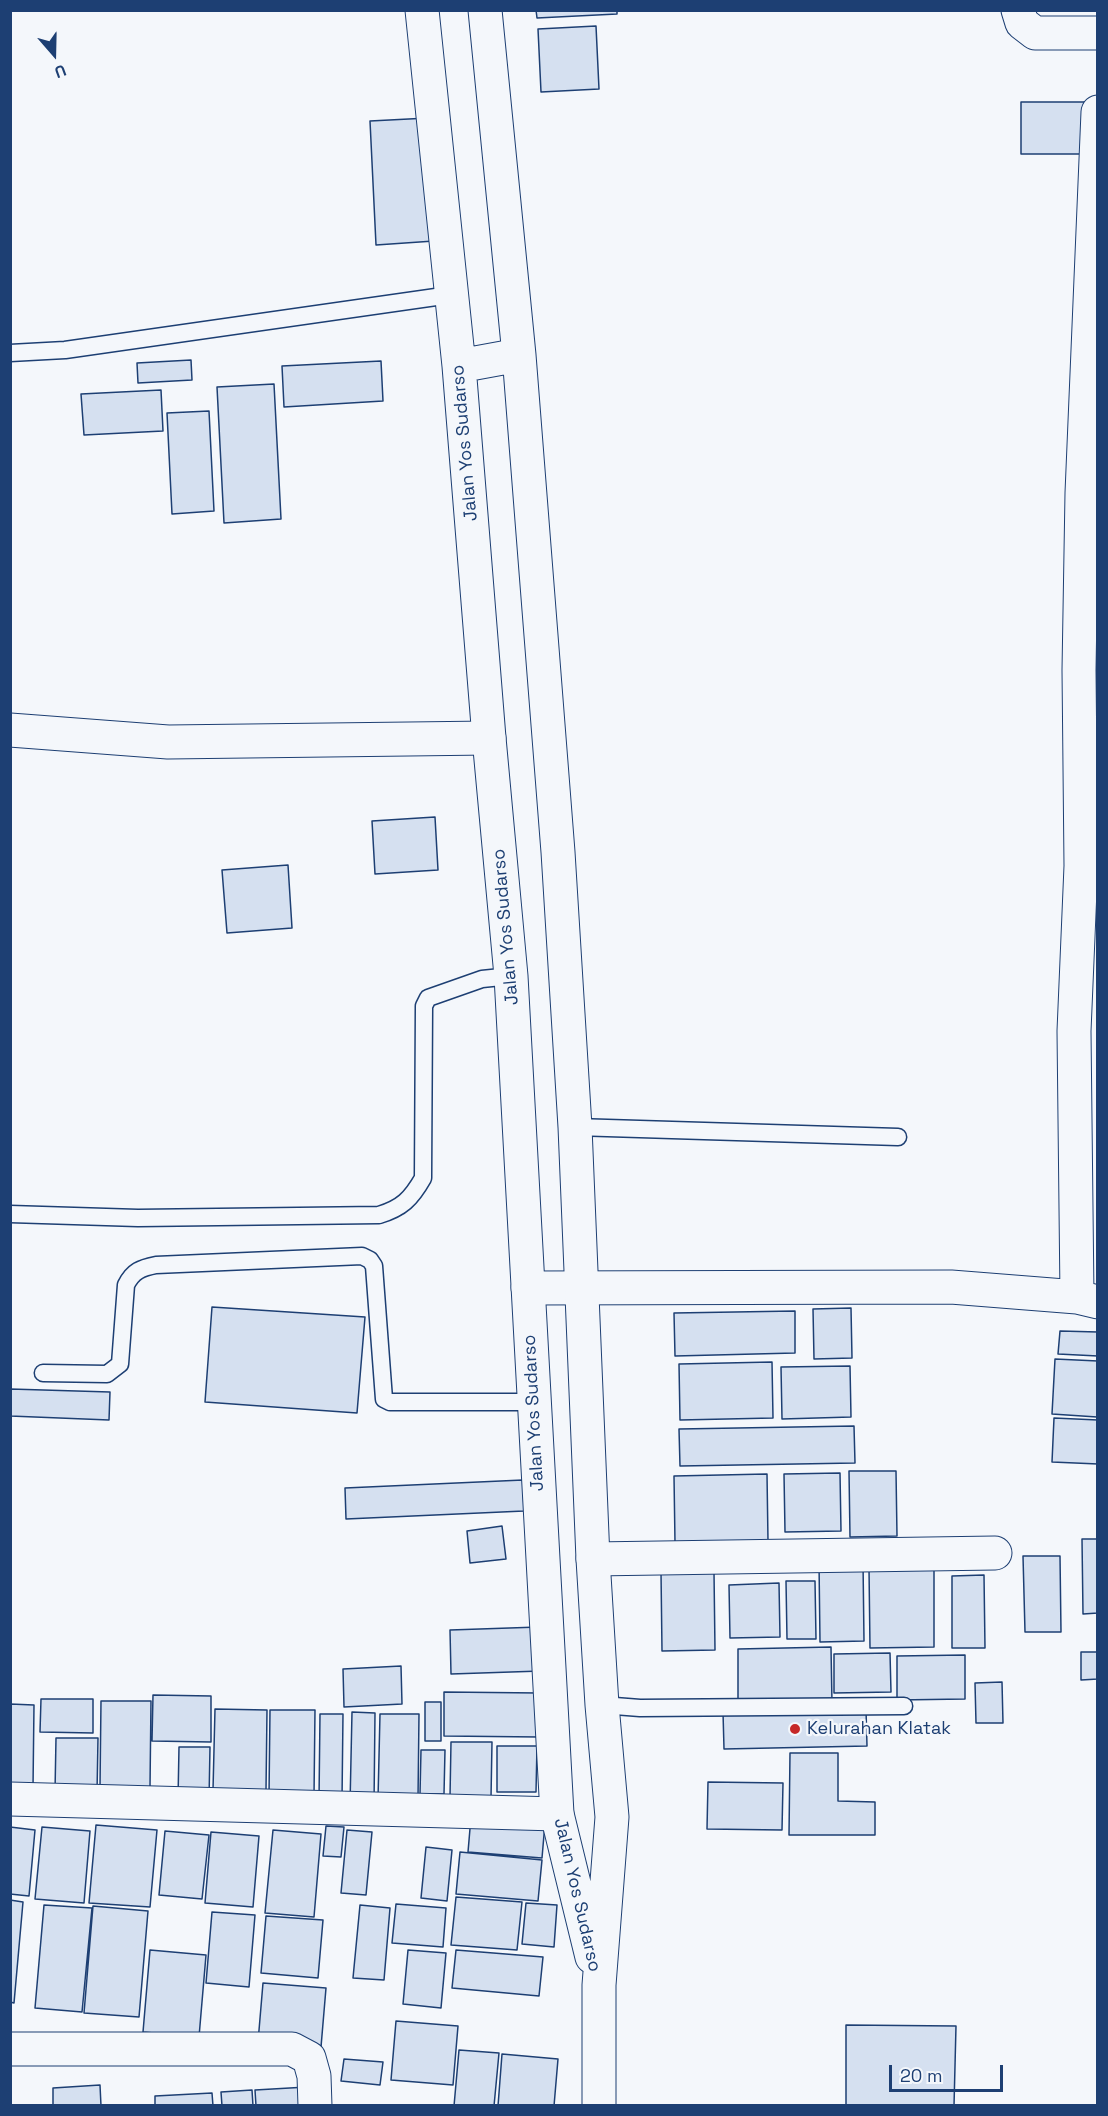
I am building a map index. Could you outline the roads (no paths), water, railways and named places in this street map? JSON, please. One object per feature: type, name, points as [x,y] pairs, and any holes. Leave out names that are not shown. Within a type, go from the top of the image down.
[{"type":"main road","name":"Jalan Yos Sudarso","points":[[422,10],[459,366],[489,738],[512,976],[533,1401],[557,1814],[599,1985]]},
{"type":"main road","name":"Jalan Yos Sudarso","points":[[485,10],[519,355],[558,852],[574,1127],[593,1559],[612,1817],[599,1985]]},
{"type":"main road","points":[[1018,10],[1022,23],[1035,33],[1098,33]]},
{"type":"main road","points":[[528,1288],[951,1287],[1087,1299],[1088,668],[1098,112]]},
{"type":"main road","points":[[459,366],[519,355]]},
{"type":"main road","points":[[10,730],[168,742],[489,738]]},
{"type":"main road","points":[[593,1559],[994,1553]]},
{"type":"main road","points":[[10,1799],[557,1814]]},
{"type":"main road","points":[[599,1985],[599,2106]]},
{"type":"main road","points":[[10,2049],[292,2049],[309,2058],[314,2076],[315,2106]]},
{"type":"lane","points":[[10,354],[65,350],[450,295]]},
{"type":"lane","points":[[10,1214],[138,1218],[379,1215],[397,1209],[412,1197],[423,1178],[424,1006],[428,998],[482,979],[512,976]]},
{"type":"lane","points":[[574,1127],[898,1137]]},
{"type":"lane","points":[[43,1374],[107,1374],[116,1369],[120,1364],[126,1285],[131,1276],[141,1268],[156,1264],[362,1256],[370,1260],[374,1266],[384,1399],[390,1402],[533,1401]]},
{"type":"lane","points":[[602,1705],[640,1708],[904,1706]]},
{"type":"place","name":"Kelurahan Klatak","points":[[795,1729]]}]
